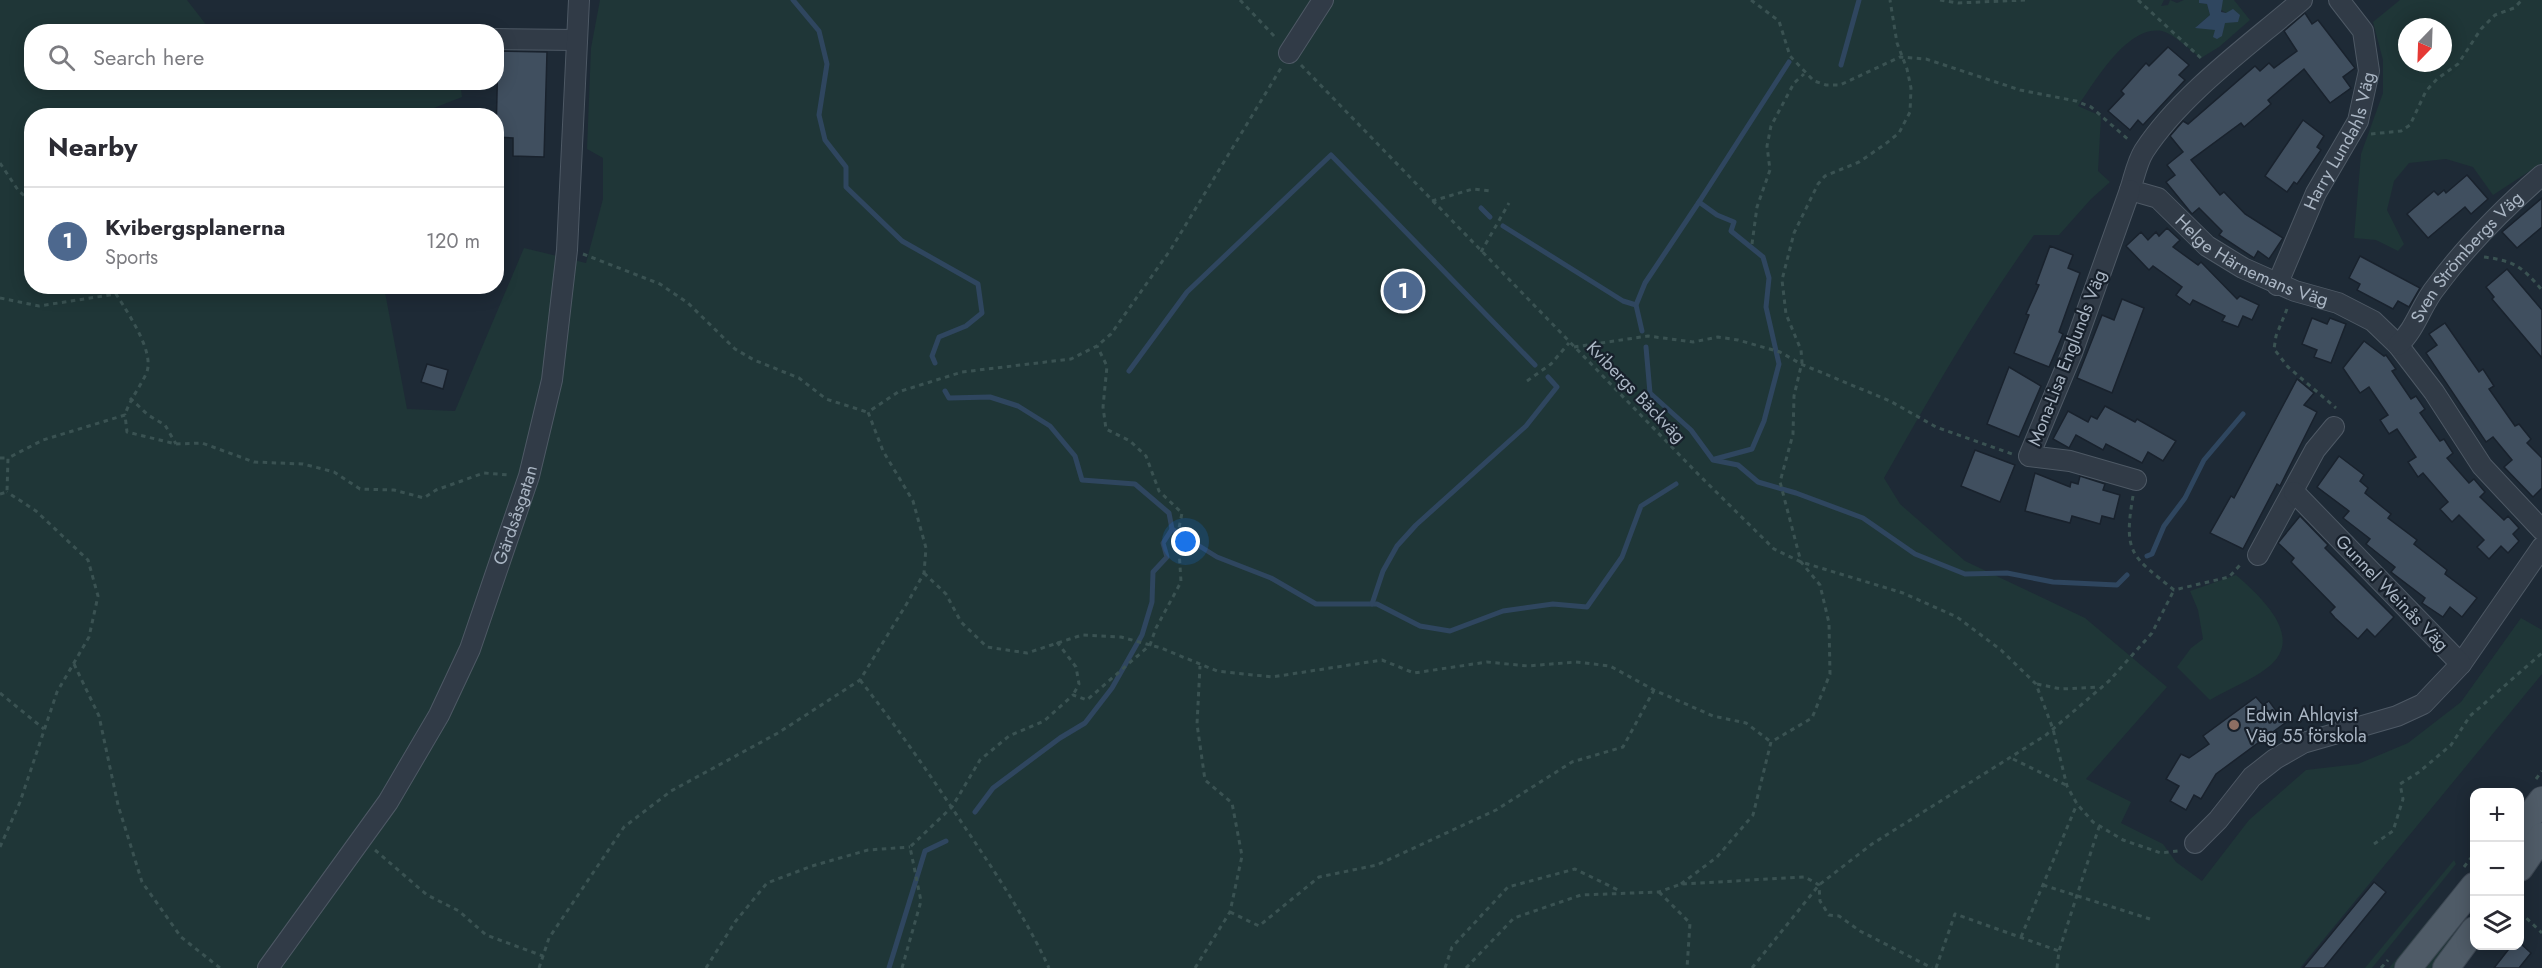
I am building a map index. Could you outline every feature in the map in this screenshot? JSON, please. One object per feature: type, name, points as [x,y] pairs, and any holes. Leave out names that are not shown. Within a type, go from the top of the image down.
[{"type":"main road","points":[[2524,824],[2542,800]]},
{"type":"main road","points":[[2524,862],[2542,836]]},
{"type":"main road","points":[[2408,968],[2470,892]]},
{"type":"main road","points":[[2446,968],[2470,937]]},
{"type":"street","name":"Gärdsåsgatan","points":[[268,968],[388,802],[439,715],[470,649],[529,476],[552,380],[567,250],[579,0]]},
{"type":"street","points":[[1289,53],[1323,0]]},
{"type":"street","points":[[2130,190],[2143,152],[2196,92],[2302,0]]},
{"type":"street","name":"Harry Lundahls Väg","points":[[2286,288],[2316,193],[2358,121],[2369,71],[2363,32],[2339,0]]},
{"type":"street","points":[[504,39],[577,40]]},
{"type":"street","name":"Sven Strömbergs Väg","points":[[2398,345],[2409,335],[2430,294],[2467,248],[2542,175]]},
{"type":"street","name":"Helge Härnemans Väg","points":[[2130,190],[2158,198],[2207,246],[2242,268],[2286,288],[2338,303],[2373,321],[2398,345],[2434,392],[2482,466],[2542,530]]},
{"type":"street","name":"Mona-Lisa Englunds Väg","points":[[2130,190],[2072,353],[2029,456],[2070,461],[2136,480]]},
{"type":"street","points":[[2258,555],[2315,450],[2334,427]]},
{"type":"street","name":"Gunnel Weinås Väg","points":[[2195,843],[2218,820],[2252,777],[2275,759],[2303,743],[2397,716],[2423,704],[2461,664],[2294,492]]},
{"type":"street","points":[[2461,664],[2542,547]]},
{"type":"path","name":"Kvibergs Bäckväg","points":[[1240,0],[1569,343],[1774,549],[1801,562],[1903,593],[1957,617],[2001,650],[2037,684],[2053,729],[2067,786],[2077,804],[2099,827],[2123,840],[2161,853],[2180,851],[2195,843]]},
{"type":"path","points":[[1751,0],[1779,21],[1790,56],[1804,74],[1826,85],[1840,85],[1900,57],[1926,59],[2020,90],[2076,101],[2091,107],[2143,152]]},
{"type":"path","points":[[1681,884],[1717,857],[1753,815],[1771,742],[1812,718],[1830,674],[1829,623],[1820,585],[1801,562],[1780,482],[1794,434],[1794,396],[1801,364],[1801,351],[1786,314],[1782,280],[1794,233],[1818,184],[1825,176],[1859,162],[1899,133],[1910,112],[1911,88],[1908,69],[1900,57],[1890,0]]},
{"type":"path","points":[[1940,0],[1958,3],[2025,0]]},
{"type":"path","points":[[2138,0],[2218,73]]},
{"type":"path","points":[[2352,132],[2362,136],[2385,131],[2401,131],[2410,125],[2426,91],[2458,64],[2481,29],[2496,15],[2514,8],[2522,0]]},
{"type":"path","points":[[868,412],[898,392],[962,372],[1071,359],[1097,346],[1111,334],[1171,249],[1237,139],[1256,113],[1289,53]]},
{"type":"path","points":[[1752,244],[1757,207],[1770,170],[1767,146],[1771,126],[1794,83],[1804,74]]},
{"type":"path","points":[[0,163],[24,196]]},
{"type":"path","points":[[1432,201],[1473,189],[1490,191]]},
{"type":"path","points":[[1481,252],[1509,203]]},
{"type":"path","points":[[567,250],[591,256],[660,284],[688,303],[735,349],[754,360],[799,378],[826,399],[868,412]]},
{"type":"path","points":[[2483,257],[2507,260],[2523,268],[2542,290]]},
{"type":"path","points":[[2286,288],[2274,349],[2288,367],[2334,405],[2337,410],[2334,427]]},
{"type":"path","points":[[0,297],[39,306],[116,294],[146,345],[148,372],[130,398],[125,415],[127,432],[176,444],[202,443],[254,462],[303,464],[334,472],[360,489],[394,490],[424,498],[436,490],[484,473],[529,476]]},
{"type":"path","points":[[1574,347],[1648,336],[1694,342],[1718,337],[1780,352],[1801,364],[1890,401],[1936,427],[2003,453],[2029,456]]},
{"type":"path","points":[[1527,381],[1551,364],[1569,343]]},
{"type":"path","points":[[1073,695],[1087,700],[1150,645],[1156,628],[1181,582],[1178,533],[1182,513],[1159,491],[1146,456],[1130,441],[1106,429],[1103,407],[1107,366],[1097,346]]},
{"type":"path","points":[[130,398],[148,415],[165,425],[176,444]]},
{"type":"path","points":[[539,968],[549,938],[624,827],[671,791],[778,733],[860,680],[924,573],[926,548],[913,501],[883,452],[868,412]]},
{"type":"path","points":[[0,458],[8,458],[44,440],[125,415]]},
{"type":"path","points":[[7,492],[8,458]]},
{"type":"path","points":[[2136,480],[2128,528],[2135,559],[2174,591]]},
{"type":"path","points":[[0,494],[7,492],[36,511],[88,560],[98,596],[89,637],[57,692],[20,802],[0,847]]},
{"type":"path","points":[[1752,968],[1819,885],[1872,844],[2012,758],[2053,729],[2100,687],[2152,633],[2174,591],[2229,577],[2246,559],[2258,555]]},
{"type":"path","points":[[924,573],[946,594],[961,622],[987,647],[1027,653],[1082,635],[1121,637],[1150,645],[1216,672],[1272,677],[1382,660],[1414,673],[1488,662],[1528,666],[1576,662],[1610,666],[1654,690],[1713,716],[1746,723],[1771,742]]},
{"type":"path","points":[[706,968],[735,922],[767,883],[812,866],[868,850],[910,847],[952,807],[980,760],[1009,736],[1044,721],[1073,695],[1079,684],[1076,667],[1056,642]]},
{"type":"path","points":[[2374,844],[2393,831],[2403,799],[2400,784],[2419,772],[2434,756],[2451,745],[2470,716],[2542,653]]},
{"type":"path","points":[[74,664],[99,716],[118,805],[142,882],[181,937],[220,968]]},
{"type":"path","points":[[1195,968],[1230,912],[1242,856],[1232,802],[1205,780],[1197,724],[1200,666]]},
{"type":"path","points":[[860,680],[952,807],[1030,927],[1049,968]]},
{"type":"path","points":[[2037,684],[2061,689],[2100,687]]},
{"type":"path","points":[[1230,912],[1259,926],[1320,877],[1377,865],[1496,810],[1572,762],[1623,747],[1654,690]]},
{"type":"path","points":[[0,693],[44,729]]},
{"type":"path","points":[[2012,758],[2030,765],[2067,786]]},
{"type":"path","points":[[2020,936],[2077,804]]},
{"type":"path","points":[[2057,968],[2059,951],[2099,827]]},
{"type":"path","points":[[362,839],[427,895],[459,911],[486,935],[543,956]]},
{"type":"path","points":[[902,968],[921,901],[910,847]]},
{"type":"path","points":[[1445,968],[1452,947],[1508,886],[1575,869],[1621,892]]},
{"type":"path","points":[[1466,968],[1514,918],[1581,895],[1659,892],[1681,884],[1805,877],[1819,885]]},
{"type":"path","points":[[1819,885],[1820,901],[1829,915],[1839,916],[1868,935],[1934,968],[1955,914],[2059,951]]},
{"type":"path","points":[[2043,885],[2150,919]]},
{"type":"path","points":[[1659,892],[1690,923],[1687,968]]},
{"type":"path","points":[[2524,916],[2542,933]]},
{"type":"green space","points":[[0,0],[187,0],[206,24],[24,24],[24,90],[461,90],[462,97],[434,108],[24,108],[24,294],[385,294],[407,409],[455,411],[524,248],[586,263],[603,199],[603,158],[587,149],[591,48],[600,0],[2164,0],[2161,6],[2168,5],[2170,0],[2177,3],[2184,0],[2199,0],[2199,3],[2207,4],[2210,15],[2197,26],[2215,30],[2222,36],[2224,23],[2229,21],[2226,13],[2220,9],[2223,0],[2234,0],[2250,20],[2219,47],[2201,58],[2167,33],[2149,32],[2136,37],[2125,46],[2103,70],[2078,106],[2101,116],[2098,171],[2110,182],[2091,199],[2059,235],[2034,235],[1974,324],[1884,478],[1900,504],[1965,561],[2085,618],[2167,687],[2086,779],[2131,802],[2121,823],[2163,844],[2176,862],[2202,881],[2249,820],[2306,770],[2358,764],[2408,743],[2461,702],[2521,618],[2542,630],[2542,674],[2300,968],[0,968]]},
{"type":"green space","points":[[2400,0],[2542,0],[2542,163],[2493,195],[2473,167],[2446,159],[2409,163],[2394,181],[2387,210],[2404,244],[2398,251],[2376,240],[2354,238],[2361,154],[2383,93],[2383,60],[2373,22]]},
{"type":"green space","points":[[2236,575],[2276,618],[2283,644],[2278,656],[2267,668],[2210,700],[2177,667],[2191,648],[2203,639],[2198,610],[2190,591]]},
{"type":"green space","points":[[2454,860],[2456,864],[2372,968],[2365,968]]},
{"type":"green space","points":[[2444,901],[2449,904],[2396,968],[2389,968]]},
{"type":"green space","points":[[2464,918],[2469,921],[2433,968],[2423,968]]},
{"type":"water","points":[[2199,0],[2223,0],[2221,12],[2226,13],[2233,9],[2240,15],[2238,22],[2225,23],[2222,36],[2217,39],[2213,37],[2215,30],[2195,28],[2210,15],[2207,4],[2199,3]]},
{"type":"building","points":[[2305,13],[2312,24],[2318,20],[2355,68],[2343,77],[2351,88],[2330,103],[2304,69],[2268,100],[2271,104],[2244,127],[2241,123],[2191,160],[2220,195],[2224,192],[2245,214],[2283,238],[2269,259],[2258,251],[2254,258],[2219,235],[2222,231],[2199,208],[2192,214],[2166,182],[2175,175],[2167,165],[2183,152],[2170,136],[2183,121],[2188,124],[2255,66],[2260,71],[2269,63],[2274,68],[2297,51],[2284,31]]},
{"type":"building","points":[[2168,47],[2189,65],[2179,75],[2185,80],[2143,125],[2138,120],[2130,130],[2108,111],[2124,94],[2121,91],[2146,63],[2149,66]]},
{"type":"building","points":[[504,51],[547,52],[544,157],[513,156],[513,138],[504,137],[504,108],[497,108],[497,90],[504,90]]},
{"type":"building","points":[[2303,120],[2324,136],[2317,147],[2321,150],[2297,184],[2294,182],[2287,192],[2265,176]]},
{"type":"building","points":[[2467,175],[2488,199],[2471,214],[2465,207],[2428,238],[2407,214],[2434,191],[2438,195],[2444,190],[2446,193]]},
{"type":"building","points":[[2542,198],[2542,227],[2517,248],[2502,232]]},
{"type":"building","points":[[2167,228],[2180,240],[2173,247],[2198,265],[2201,262],[2237,299],[2240,296],[2259,305],[2252,320],[2243,316],[2238,327],[2222,321],[2225,316],[2193,300],[2190,305],[2176,295],[2182,287],[2153,266],[2149,270],[2126,246],[2141,232],[2148,240],[2156,232],[2159,236]]},
{"type":"building","points":[[2050,246],[2073,255],[2068,268],[2080,273],[2059,332],[2063,334],[2049,367],[2014,353],[2029,315],[2026,314],[2039,285],[2036,284]]},
{"type":"building","points":[[2360,256],[2420,288],[2409,307],[2398,301],[2393,309],[2357,290],[2360,284],[2349,278]]},
{"type":"building","points":[[2507,269],[2542,310],[2542,358],[2492,299],[2494,297],[2486,287]]},
{"type":"building","points":[[2122,299],[2144,308],[2112,393],[2077,378],[2102,315],[2114,320]]},
{"type":"building","points":[[2312,318],[2327,324],[2330,318],[2346,324],[2331,363],[2314,357],[2317,350],[2302,344]]},
{"type":"building","points":[[2445,323],[2479,372],[2483,369],[2494,386],[2489,389],[2515,426],[2519,424],[2531,439],[2527,443],[2542,458],[2542,488],[2533,497],[2504,467],[2512,460],[2493,437],[2486,442],[2426,353],[2437,345],[2429,334]]},
{"type":"building","points":[[2364,341],[2384,356],[2386,355],[2396,369],[2392,371],[2411,399],[2416,396],[2425,409],[2420,413],[2440,441],[2444,439],[2453,453],[2447,458],[2469,483],[2474,479],[2485,492],[2480,497],[2504,520],[2508,516],[2519,528],[2513,534],[2519,541],[2508,553],[2501,546],[2489,559],[2477,547],[2484,540],[2459,515],[2452,522],[2440,509],[2448,502],[2423,473],[2418,477],[2408,462],[2416,457],[2397,429],[2389,434],[2380,420],[2388,415],[2369,387],[2360,393],[2343,368]]},
{"type":"building","points":[[427,364],[448,370],[443,389],[421,382]]},
{"type":"building","points":[[2009,367],[2041,386],[2019,437],[1987,424]]},
{"type":"building","points":[[2297,379],[2314,393],[2304,405],[2317,412],[2280,486],[2277,484],[2243,549],[2210,533],[2231,496],[2234,498]]},
{"type":"building","points":[[2105,406],[2135,422],[2137,419],[2176,441],[2163,461],[2148,452],[2142,463],[2106,444],[2103,450],[2076,435],[2069,448],[2053,439],[2068,411],[2088,422],[2091,416],[2097,419]]},
{"type":"building","points":[[1975,450],[2015,465],[2000,502],[1961,486]]},
{"type":"building","points":[[2339,456],[2364,475],[2360,481],[2368,488],[2365,493],[2391,514],[2388,518],[2417,540],[2414,544],[2447,570],[2445,574],[2477,598],[2462,617],[2450,607],[2443,617],[2422,603],[2425,598],[2391,572],[2395,567],[2366,544],[2370,539],[2343,518],[2349,511],[2317,487]]},
{"type":"building","points":[[2035,473],[2070,487],[2071,482],[2078,484],[2080,476],[2105,484],[2103,490],[2120,495],[2114,519],[2102,516],[2100,524],[2072,516],[2070,523],[2025,511]]},
{"type":"building","points":[[2300,516],[2328,545],[2325,548],[2394,617],[2375,637],[2367,629],[2358,639],[2335,618],[2330,612],[2335,607],[2291,562],[2294,558],[2278,543]]},
{"type":"building","points":[[2256,697],[2263,705],[2269,701],[2285,723],[2216,774],[2201,799],[2194,795],[2186,810],[2170,801],[2179,786],[2166,779],[2181,754],[2189,758],[2209,744],[2203,736]]},
{"type":"building","points":[[2374,882],[2386,892],[2324,968],[2303,968]]},
{"type":"building","points":[[2524,947],[2531,953],[2519,968],[2494,968],[2508,950],[2524,950]]},
{"type":"waterway","points":[[793,0],[819,31],[827,64],[819,115],[825,140],[846,167],[846,187],[902,241],[978,284],[982,313],[966,326],[939,337],[932,356],[935,363]]},
{"type":"waterway","points":[[1841,65],[1859,0]]},
{"type":"waterway","points":[[1715,459],[1752,449],[1764,421],[1779,364],[1766,307],[1769,278],[1763,257],[1731,231],[1734,222],[1717,215],[1699,202],[1789,62]]},
{"type":"waterway","points":[[1129,371],[1187,292],[1331,155],[1535,365]]},
{"type":"waterway","points":[[1642,331],[1636,305],[1645,283],[1699,202]]},
{"type":"waterway","points":[[1481,208],[1490,217]]},
{"type":"waterway","points":[[1503,226],[1623,301],[1636,305]]},
{"type":"waterway","points":[[1646,347],[1650,393],[1691,430],[1713,460],[1738,465],[1758,482],[1796,493],[1863,518],[1915,554],[1965,574],[2007,573],[2053,582],[2117,585],[2127,575]]},
{"type":"waterway","points":[[1372,604],[1383,571],[1397,546],[1416,525],[1526,426],[1557,387],[1548,377]]},
{"type":"waterway","points":[[945,391],[949,398],[990,397],[1018,406],[1050,426],[1075,456],[1082,480],[1135,484],[1169,513],[1172,529],[1163,543],[1167,557],[1153,572],[1152,602],[1142,635],[1112,688],[1085,723],[1060,738],[993,788],[975,812]]},
{"type":"waterway","points":[[2147,556],[2152,554],[2164,526],[2185,498],[2204,460],[2243,414]]},
{"type":"waterway","points":[[1172,529],[1217,557],[1271,578],[1316,604],[1377,604],[1420,626],[1450,631],[1503,611],[1553,604],[1587,607],[1622,557],[1641,506],[1676,484]]},
{"type":"waterway","points":[[889,968],[925,851],[946,841]]},
{"type":"place","name":"Kvibergsplanerna","points":[[1403,291]]},
{"type":"place","name":"Edwin Ahlqvist Väg 55 förskola","points":[[2234,725]]}]
